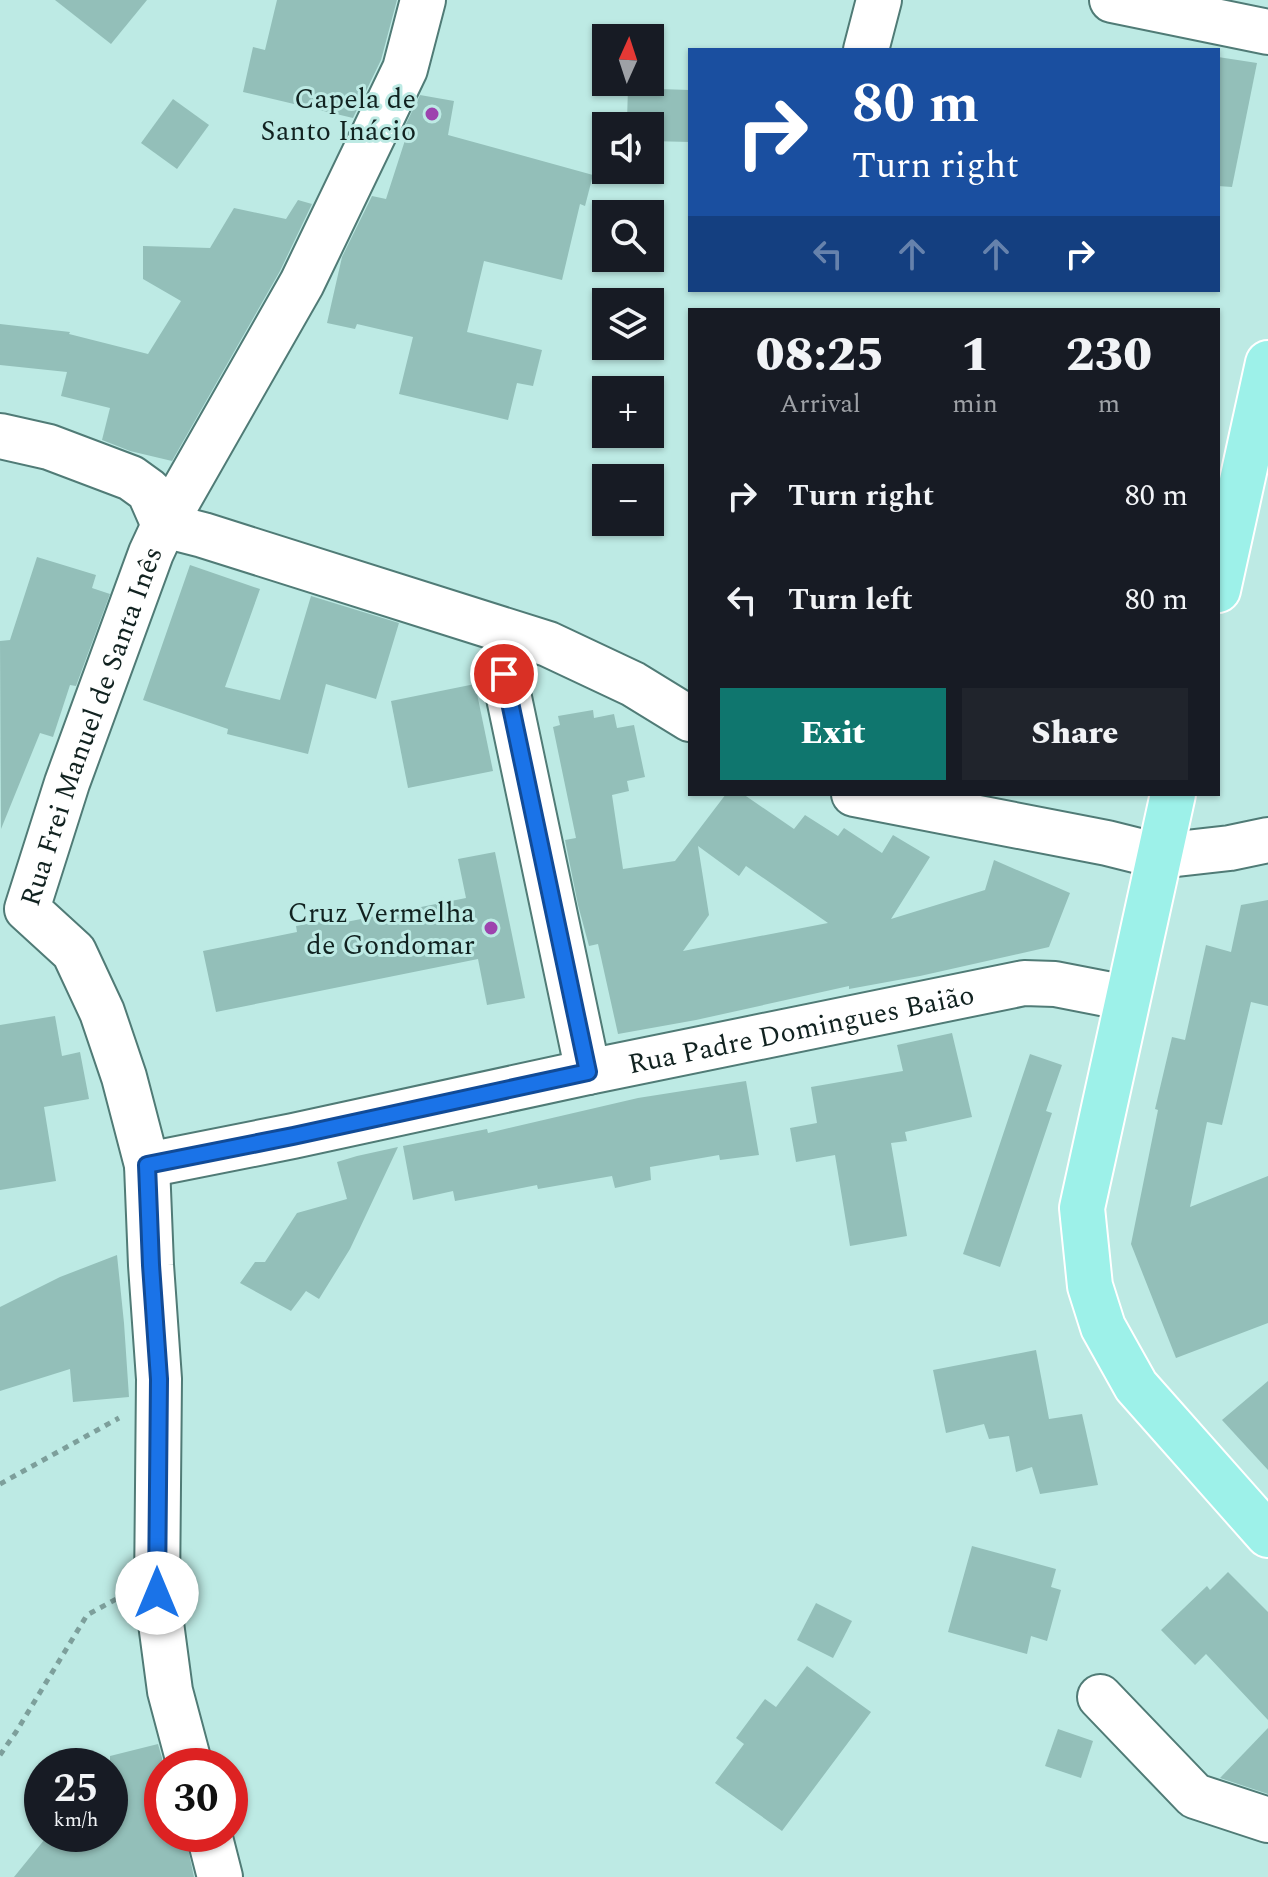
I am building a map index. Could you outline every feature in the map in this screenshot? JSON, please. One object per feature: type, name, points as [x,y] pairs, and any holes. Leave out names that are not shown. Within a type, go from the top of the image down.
[{"type":"main road","points":[[1220,581],[1268,363]]},
{"type":"main road","points":[[1173,796],[1082,1208],[1090,1286],[1103,1327],[1136,1386],[1268,1535]]},
{"type":"street","name":"Rua Frei Manuel de Santa Inês","points":[[185,1748],[170,1691],[157,1593],[159,1379],[147,1165],[124,1077],[102,1012],[74,952],[14,906],[67,783],[151,553],[302,283],[405,69],[423,0]]},
{"type":"street","points":[[867,48],[879,0]]},
{"type":"street","points":[[1112,0],[1268,32]]},
{"type":"street","points":[[0,436],[49,447],[131,478],[149,491],[164,525],[548,644],[633,684],[688,718]]},
{"type":"street","points":[[504,674],[588,1072]]},
{"type":"street","points":[[864,796],[1159,856],[1268,840]]},
{"type":"street","name":"Rua Padre Domingues Baião","points":[[147,1165],[1024,983],[1055,984],[1127,998]]},
{"type":"street","points":[[1100,1697],[1195,1796],[1268,1820]]},
{"type":"street","points":[[214,1852],[220,1877]]},
{"type":"path","points":[[0,1484],[117,1418],[158,1405]]},
{"type":"path","points":[[0,1755],[87,1615],[117,1597],[157,1593]]},
{"type":"building","points":[[55,0],[147,0],[111,44]]},
{"type":"building","points":[[277,0],[397,0],[381,60],[353,118],[243,92],[253,47],[265,50]]},
{"type":"building","points":[[1220,57],[1257,63],[1232,187],[1220,186]]},
{"type":"building","points":[[664,89],[688,90],[688,142],[664,141],[664,112],[627,112],[628,96],[664,96]]},
{"type":"building","points":[[420,95],[454,101],[448,135],[592,175],[585,206],[580,204],[562,280],[484,261],[467,332],[542,350],[533,386],[517,383],[508,420],[399,394],[413,337],[357,324],[355,329],[327,323],[342,257],[372,196],[386,199],[408,131],[403,130]]},
{"type":"building","points":[[173,99],[209,125],[177,169],[141,143]]},
{"type":"building","points":[[298,200],[312,204],[280,271],[172,461],[130,451],[102,440],[110,408],[61,396],[67,372],[0,365],[0,324],[70,332],[148,354],[181,301],[143,279],[143,246],[210,248],[234,208],[286,219]]},
{"type":"building","points":[[37,557],[96,575],[92,588],[110,594],[76,686],[70,685],[53,737],[40,733],[1,829],[0,641],[10,640]]},
{"type":"building","points":[[190,565],[260,589],[225,687],[280,700],[311,596],[399,623],[376,699],[326,684],[308,754],[227,734],[228,729],[143,700]]},
{"type":"building","points":[[475,684],[493,771],[408,788],[391,701]]},
{"type":"building","points":[[593,710],[594,718],[614,714],[617,728],[634,725],[645,777],[627,781],[629,791],[612,795],[623,869],[675,861],[724,796],[746,796],[794,829],[805,815],[838,836],[844,828],[882,853],[893,835],[930,857],[891,919],[985,890],[994,860],[1070,893],[1049,947],[920,976],[849,989],[849,986],[618,1034],[598,944],[589,946],[565,840],[576,838],[553,727],[560,725],[558,716]],"holes":[[[698,846],[739,876],[746,866],[828,923],[683,951],[709,915]]]},
{"type":"building","points":[[495,852],[525,998],[487,1005],[478,959],[216,1012],[203,951],[297,932],[296,926],[340,918],[341,923],[466,898],[458,859]]},
{"type":"building","points":[[1268,900],[1268,1006],[1251,1002],[1222,1125],[1207,1122],[1190,1207],[1268,1176],[1268,1323],[1176,1358],[1131,1244],[1158,1110],[1155,1109],[1172,1037],[1185,1040],[1206,945],[1231,952],[1241,905]]},
{"type":"building","points":[[55,1016],[62,1056],[80,1052],[89,1099],[44,1107],[56,1181],[0,1190],[0,1025]]},
{"type":"building","points":[[952,1033],[972,1117],[905,1132],[907,1141],[891,1143],[907,1236],[850,1246],[835,1155],[796,1162],[790,1128],[817,1123],[811,1087],[903,1071],[897,1045]]},
{"type":"building","points":[[1030,1054],[1062,1065],[1046,1111],[1052,1113],[1000,1267],[963,1254]]},
{"type":"building","points":[[746,1081],[759,1155],[720,1160],[719,1155],[650,1167],[651,1180],[615,1188],[612,1176],[538,1189],[537,1185],[455,1201],[453,1191],[413,1200],[403,1146],[487,1129],[488,1133],[638,1098]]},
{"type":"building","points":[[398,1147],[350,1249],[319,1299],[306,1291],[291,1311],[240,1283],[255,1262],[265,1262],[297,1213],[347,1199],[337,1162]]},
{"type":"building","points":[[117,1255],[129,1397],[73,1402],[70,1369],[0,1391],[0,1307],[60,1277]]},
{"type":"building","points":[[1036,1350],[1049,1419],[1082,1414],[1098,1485],[1040,1494],[1032,1467],[1016,1472],[1009,1436],[989,1439],[984,1424],[946,1433],[933,1370]]},
{"type":"building","points":[[1268,1381],[1268,1470],[1222,1420]]},
{"type":"building","points":[[972,1546],[1056,1569],[1051,1587],[1061,1590],[1047,1641],[1031,1636],[1027,1654],[948,1632]]},
{"type":"building","points":[[1228,1572],[1268,1612],[1268,1720],[1206,1654],[1195,1665],[1161,1630],[1207,1586],[1210,1590]]},
{"type":"building","points":[[816,1603],[852,1621],[833,1658],[797,1640]]},
{"type":"building","points":[[807,1666],[871,1712],[782,1831],[715,1783],[744,1744],[736,1738],[765,1699],[776,1707]]},
{"type":"building","points":[[1268,1728],[1268,1794],[1220,1778]]},
{"type":"building","points":[[1058,1729],[1093,1741],[1081,1778],[1045,1766]]},
{"type":"building","points":[[158,1744],[159,1748],[144,1748],[144,1852],[189,1852],[194,1877],[14,1877],[34,1852],[128,1852],[128,1752]]},
{"type":"place","name":"Capela de Santo Inácio","points":[[432,114]]},
{"type":"place","name":"Cruz Vermelha de Gondomar","points":[[491,928]]},
{"type":"route","points":[[157,1593],[159,1379],[147,1165],[588,1072],[504,674]]}]
